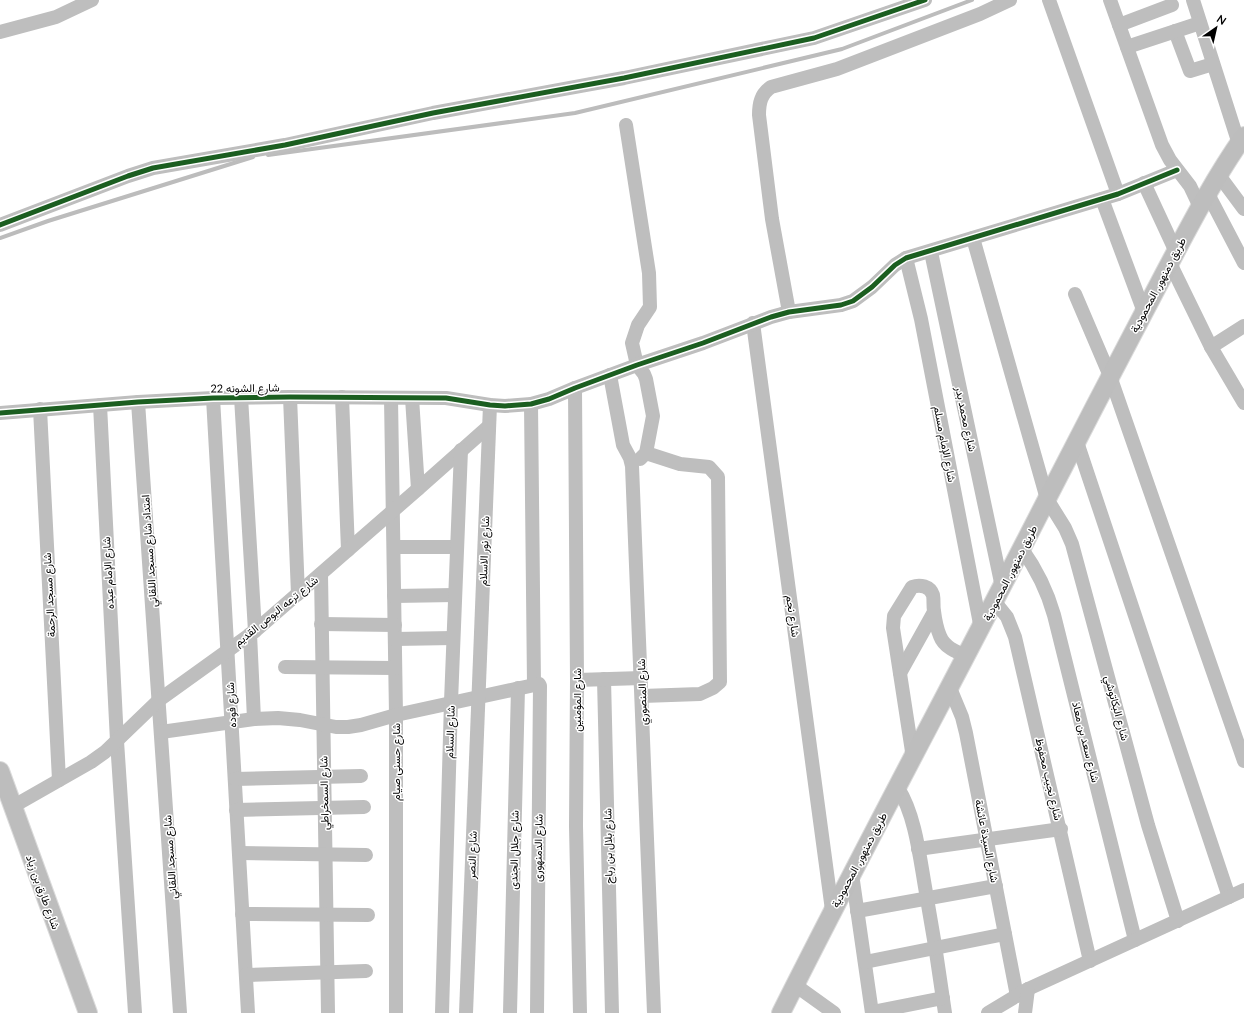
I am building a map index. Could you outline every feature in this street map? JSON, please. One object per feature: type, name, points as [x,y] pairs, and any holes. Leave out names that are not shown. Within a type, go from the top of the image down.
[{"type":"main road","name":"طريق دمنهور, المحمودية","points":[[780,1013],[832,910],[981,629],[1110,376],[1218,174],[1241,140]]},
{"type":"main road","name":"شارع طارق بن زياد","points":[[0,771],[88,1013]]},
{"type":"street","points":[[0,32],[56,17],[92,0]]},
{"type":"street","points":[[0,225],[128,176],[153,168],[285,144],[433,113],[624,78],[814,38],[925,0]]},
{"type":"street","points":[[789,312],[772,219],[759,115],[759,103],[765,91],[771,87],[838,69],[980,14],[1010,0]]},
{"type":"street","points":[[1050,0],[1118,194]]},
{"type":"street","points":[[1192,0],[1213,64],[1241,140]]},
{"type":"street","points":[[1115,2],[1119,25],[1162,145],[1177,170],[1204,200],[1244,263]]},
{"type":"street","points":[[1119,25],[1172,5]]},
{"type":"street","points":[[1128,47],[1200,22]]},
{"type":"street","points":[[1176,30],[1190,71],[1213,64]]},
{"type":"street","points":[[626,124],[649,273],[650,307],[638,324],[632,343],[637,365],[646,379],[654,416],[646,453],[632,466]]},
{"type":"street","points":[[906,258],[931,252],[1118,194],[1177,170]]},
{"type":"street","points":[[1218,174],[1244,209]]},
{"type":"street","points":[[1144,183],[1173,258],[1211,347],[1244,403]]},
{"type":"street","points":[[1102,198],[1144,312]]},
{"type":"street","name":"شارع البكاتوشي","points":[[973,238],[1047,499],[1066,528],[1072,544],[1148,825],[1178,921]]},
{"type":"street","name":"شارع محمد بدر","points":[[931,252],[998,595]]},
{"type":"street","name":"شارع الشونه 22","points":[[0,413],[138,402],[213,398],[412,398],[452,399],[505,406],[531,404],[549,399],[637,365],[703,343],[771,317],[789,312],[841,305],[853,301],[872,287],[895,265],[906,258]]},
{"type":"street","name":"شارع الإمام مسلم","points":[[906,258],[921,319],[981,629]]},
{"type":"street","points":[[1076,294],[1110,376],[1244,761]]},
{"type":"street","name":"شارع نجم","points":[[753,323],[832,910]]},
{"type":"street","points":[[1211,347],[1244,326]]},
{"type":"street","name":"شارع المنصوري","points":[[610,375],[623,445],[630,458],[632,466],[642,678],[654,1013]]},
{"type":"street","name":"شارع المؤمنين","points":[[575,388],[577,680],[576,826],[580,1013]]},
{"type":"street","points":[[290,397],[298,594]]},
{"type":"street","points":[[342,397],[348,550]]},
{"type":"street","name":"شارع فوده","points":[[213,398],[248,1013]]},
{"type":"street","name":"شارع فوده","points":[[241,398],[253,632],[254,719]]},
{"type":"street","name":"شارع حسنى صيام","points":[[390,398],[396,715],[396,1013]]},
{"type":"street","points":[[412,398],[418,489]]},
{"type":"street","name":"امتداد شارع مسجد اللقاني","points":[[138,402],[159,700]]},
{"type":"street","name":"شارع الدمنهورى","points":[[531,404],[536,683],[540,686],[537,1013]]},
{"type":"street","name":"شارع الإمام عبده","points":[[100,405],[117,742],[135,1013]]},
{"type":"street","name":"شارع نور الاسلام","points":[[478,697],[490,405]]},
{"type":"street","name":"شارع مسجد الرحمة","points":[[40,409],[59,780]]},
{"type":"street","name":"شارع ترعه البوص القديم","points":[[12,807],[90,762],[117,742],[159,700],[253,632],[489,426]]},
{"type":"street","points":[[1077,442],[1229,897]]},
{"type":"street","name":"شارع السلام","points":[[442,1013],[451,702],[461,450]]},
{"type":"street","points":[[642,696],[700,694],[713,688],[720,682],[718,477],[709,467],[680,464],[646,453]]},
{"type":"street","points":[[394,547],[457,547]]},
{"type":"street","name":"شارع سعد بن معاذ","points":[[1022,549],[1042,580],[1049,597],[1135,940]]},
{"type":"street","name":"شارع السمخراطي","points":[[321,574],[328,1013]]},
{"type":"street","points":[[913,758],[893,628],[894,616],[912,587],[924,586],[931,592],[933,595],[934,612],[942,640],[950,648],[967,656]]},
{"type":"street","points":[[394,596],[455,595]]},
{"type":"street","name":"شارع نجيب محفوظ","points":[[998,595],[1015,637],[1090,961]]},
{"type":"street","points":[[900,673],[934,612]]},
{"type":"street","points":[[321,624],[454,638]]},
{"type":"street","points":[[285,667],[395,668]]},
{"type":"street","points":[[577,680],[642,678]]},
{"type":"street","name":"شارع بلال بن رباح","points":[[604,679],[612,1013]]},
{"type":"street","points":[[161,732],[254,719],[278,718],[300,720],[336,727],[355,726],[396,715],[536,683]]},
{"type":"street","name":"شارع جلال الجندى","points":[[510,1013],[518,688]]},
{"type":"street","name":"شارع السيدة عائشة","points":[[950,688],[966,733],[1005,934],[1022,992],[1025,1013]]},
{"type":"street","name":"شارع النصر","points":[[466,1013],[478,697]]},
{"type":"street","name":"شارع مسجد اللقاني","points":[[159,700],[180,1013]]},
{"type":"street","points":[[235,779],[361,776]]},
{"type":"street","points":[[898,788],[908,807],[918,849],[936,947],[945,1013]]},
{"type":"street","points":[[236,810],[364,807]]},
{"type":"street","points":[[918,849],[1060,829]]},
{"type":"street","points":[[239,853],[366,855]]},
{"type":"street","points":[[852,874],[872,1012],[943,998]]},
{"type":"street","points":[[857,911],[996,886]]},
{"type":"street","points":[[988,1013],[1022,992],[1244,890]]},
{"type":"street","points":[[242,914],[368,915]]},
{"type":"street","points":[[865,962],[1005,934]]},
{"type":"street","points":[[246,975],[366,971]]},
{"type":"street","points":[[794,985],[834,1013]]},
{"type":"waterway","points":[[268,155],[575,113],[842,49],[972,0]]},
{"type":"waterway","points":[[0,238],[48,221],[253,157]]},
{"type":"cycle path","points":[[0,225],[128,176],[153,168],[285,145],[433,113],[624,78],[814,38],[925,0]]},
{"type":"cycle path","points":[[0,413],[138,402],[213,398],[446,398],[490,405],[505,406],[531,404],[549,399],[637,365],[703,343],[771,317],[789,312],[841,305],[853,301],[872,287],[895,265],[906,258],[1118,194],[1177,170]]}]
